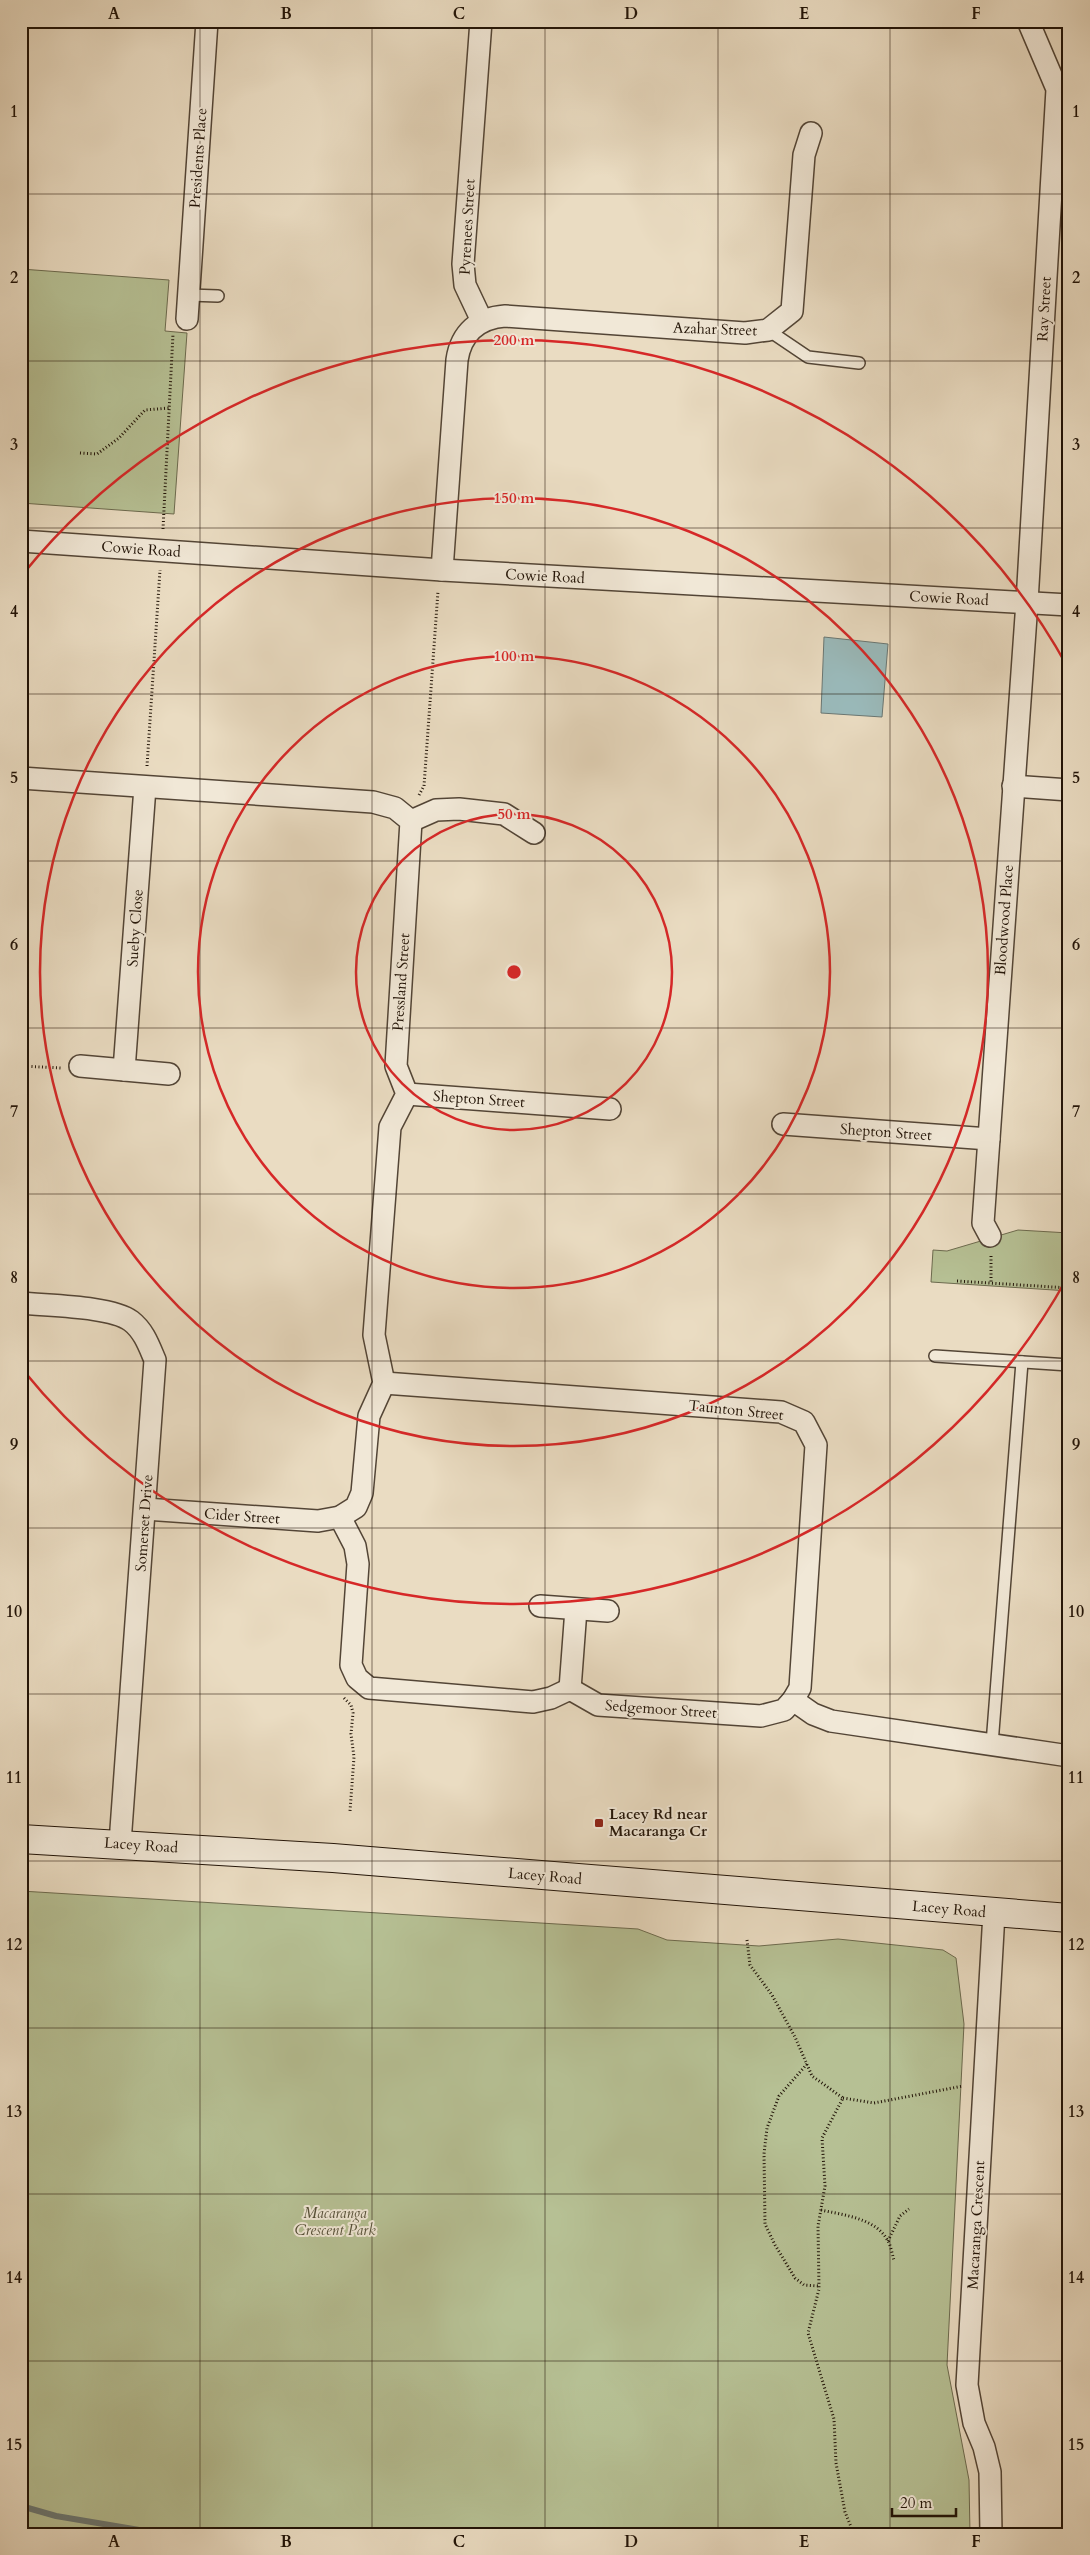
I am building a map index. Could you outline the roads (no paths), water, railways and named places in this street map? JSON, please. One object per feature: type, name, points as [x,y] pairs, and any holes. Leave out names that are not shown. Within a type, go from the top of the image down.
[{"type":"street","name":"Presidents Place","points":[[187,319],[207,21]]},
{"type":"street","name":"Pyrenees Street","points":[[481,21],[463,264],[465,285],[482,321]]},
{"type":"street","name":"Ray Street","points":[[1027,602],[1063,88],[1028,21]]},
{"type":"street","name":"Azahar Street","points":[[482,321],[505,316],[745,333],[768,330],[792,311],[804,155],[811,133]]},
{"type":"street","points":[[442,570],[459,350],[464,336],[482,321]]},
{"type":"street","name":"Cowie Road","points":[[21,541],[442,570],[1069,605]]},
{"type":"street","name":"Bloodwood Place","points":[[990,1236],[983,1223],[1027,602]]},
{"type":"street","points":[[21,778],[373,802],[395,808],[411,821],[436,810],[459,809],[504,814],[534,833]]},
{"type":"street","name":"Sueby Close","points":[[124,1070],[145,786]]},
{"type":"street","points":[[1014,786],[1069,790]]},
{"type":"street","name":"Pressland Street","points":[[407,1094],[396,1066],[411,821]]},
{"type":"street","points":[[80,1066],[168,1074]]},
{"type":"street","points":[[407,1094],[390,1127],[374,1335],[384,1383],[368,1416],[362,1493],[356,1507],[340,1517],[355,1546],[358,1564],[351,1665],[357,1678],[369,1688],[533,1702],[551,1698],[570,1689],[576,1609]]},
{"type":"street","name":"Shepton Street","points":[[407,1094],[610,1109]]},
{"type":"street","name":"Shepton Street","points":[[783,1124],[989,1139]]},
{"type":"street","name":"Somerset Drive","points":[[21,1303],[109,1312],[131,1321],[145,1336],[155,1360],[120,1843]]},
{"type":"street","name":"Taunton Street","points":[[384,1383],[781,1412],[804,1422],[816,1446],[800,1688],[793,1700]]},
{"type":"street","name":"Cider Street","points":[[145,1509],[318,1521],[340,1517]]},
{"type":"street","points":[[540,1606],[608,1611]]},
{"type":"street","name":"Sedgemoor Street","points":[[570,1689],[598,1705],[761,1716],[784,1710],[793,1700]]},
{"type":"street","points":[[793,1700],[813,1714],[830,1721],[1069,1756]]},
{"type":"street","name":"Lacey Road","points":[[21,1839],[120,1843],[333,1858],[1069,1918]]},
{"type":"street","name":"Macaranga Crescent","points":[[992,2534],[990,2472],[984,2447],[974,2422],[967,2385],[994,1913]]},
{"type":"lane","points":[[189,295],[218,296]]},
{"type":"lane","points":[[768,330],[808,358],[859,363]]},
{"type":"lane","points":[[935,1356],[1069,1365]]},
{"type":"lane","points":[[992,1744],[1022,1362]]},
{"type":"water","points":[[824,637],[888,644],[882,717],[821,713]]},
{"type":"waterway","points":[[21,2506],[56,2516],[163,2534]]},
{"type":"place","name":"Lacey Rd near Macaranga Cr","points":[[599,1823]]},
{"type":"park label","name":"Macaranga Crescent Park","points":[[335,2222]]}]
